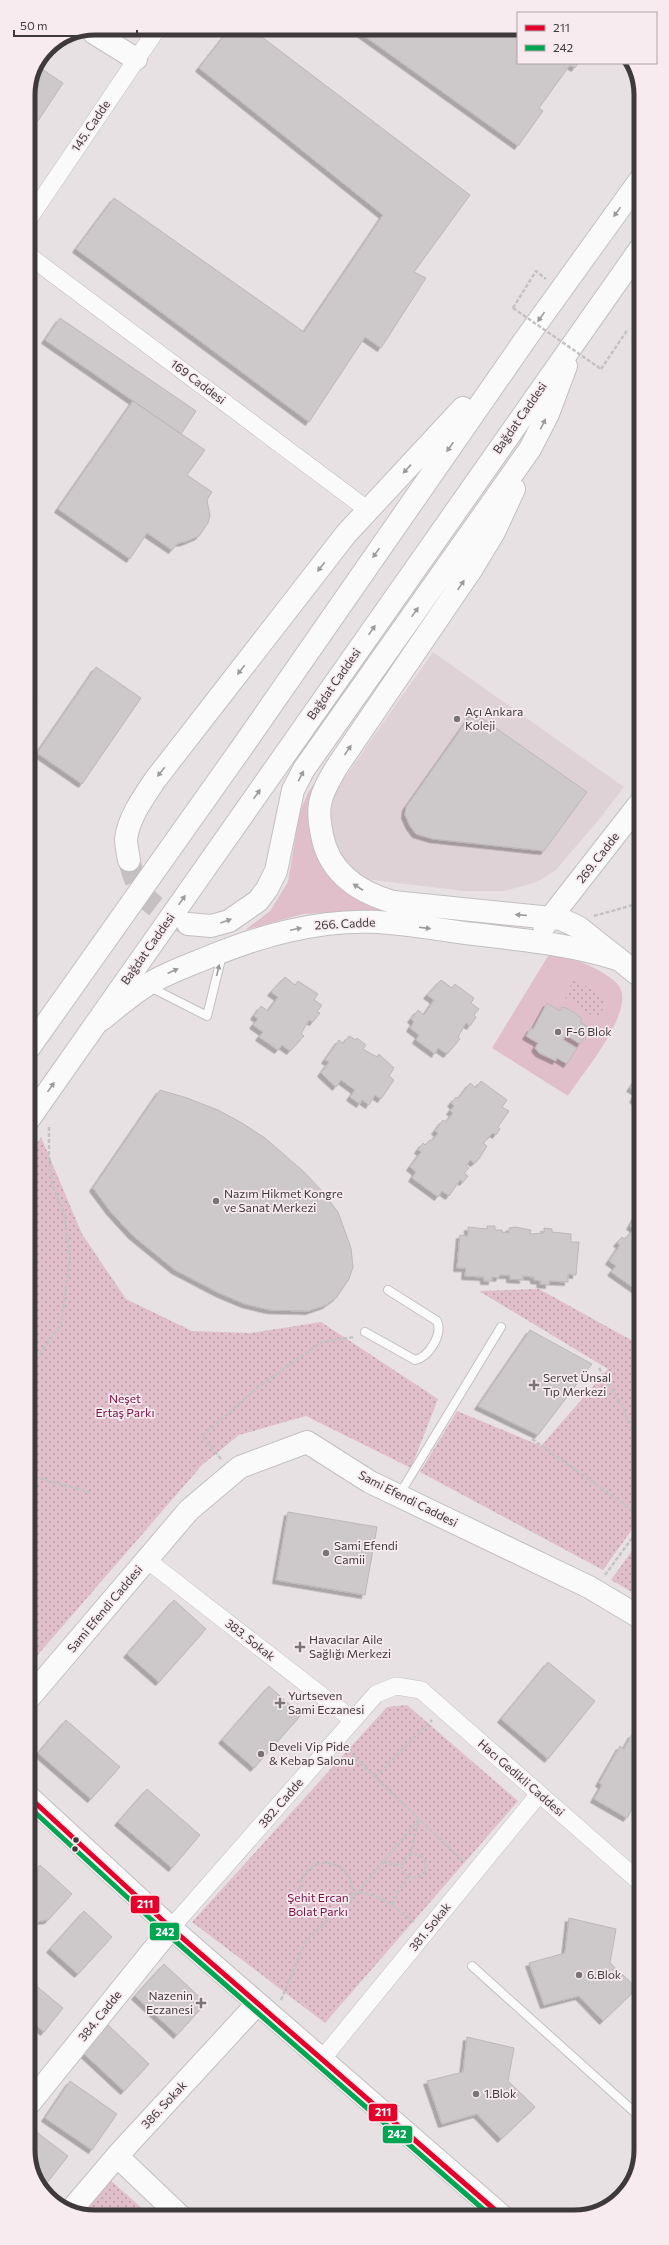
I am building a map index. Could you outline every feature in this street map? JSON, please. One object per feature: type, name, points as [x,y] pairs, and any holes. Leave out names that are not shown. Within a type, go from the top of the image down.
[{"type":"main road","points":[[97,35],[136,59]]},
{"type":"main road","points":[[35,1039],[527,337],[634,188]]},
{"type":"main road","name":"Bağdat Caddesi","points":[[39,1119],[95,1024],[634,257]]},
{"type":"main road","points":[[129,860],[126,840],[140,803],[346,534],[527,337]]},
{"type":"main road","points":[[560,920],[393,902],[373,896],[355,886],[340,874],[330,860],[324,847],[320,824],[320,804],[324,790],[336,768],[471,570],[494,532],[530,449],[548,414],[563,375],[571,346]]},
{"type":"main road","points":[[188,924],[210,926],[229,921],[258,901],[267,889],[276,872],[293,790],[304,770],[530,449]]},
{"type":"main road","name":"269. Cadde","points":[[560,920],[570,894],[634,812]]},
{"type":"main road","points":[[555,944],[543,937],[543,931],[560,920]]},
{"type":"main road","name":"266. Cadde","points":[[560,920],[634,972]]},
{"type":"main road","name":"266. Cadde","points":[[95,1024],[147,985],[171,972],[223,950],[272,934],[310,926],[347,922],[378,922],[555,944],[617,959]]},
{"type":"main road","name":"Sami Efendi Caddesi","points":[[35,1691],[189,1510],[240,1467],[307,1442],[370,1482],[589,1586],[634,1614]]},
{"type":"main road","points":[[35,1803],[171,1928],[495,2210]]},
{"type":"main road","name":"384. Cadde","points":[[35,2097],[171,1928]]},
{"type":"main road","name":"386. Sokak","points":[[75,2206],[117,2156],[257,2004]]},
{"type":"main road","points":[[117,2156],[174,2210]]},
{"type":"street","name":"145. Cadde","points":[[35,210],[153,35]]},
{"type":"street","name":"169 Caddesi","points":[[35,260],[368,510]]},
{"type":"street","name":"383. Sokak","points":[[147,1560],[353,1720]]},
{"type":"street","name":"382. Cadde","points":[[171,1928],[376,1694],[396,1686]]},
{"type":"street","name":"Hacı Gedikli Caddesi","points":[[396,1686],[421,1690],[634,1877]]},
{"type":"street","name":"381. Sokak","points":[[322,2059],[539,1794]]},
{"type":"lane","points":[[147,985],[208,1016],[223,950]]},
{"type":"lane","points":[[365,1332],[415,1360],[424,1356],[438,1336],[439,1327],[437,1321],[388,1290]]},
{"type":"lane","points":[[399,1496],[501,1327]]},
{"type":"lane","points":[[472,1966],[634,2112]]},
{"type":"path","points":[[536,271],[514,308],[601,369],[628,329]]},
{"type":"path","points":[[560,920],[634,905]]},
{"type":"path","points":[[35,1361],[61,1325],[70,1257],[64,1213],[52,1184],[49,1156],[39,1119]]},
{"type":"path","points":[[233,1473],[202,1436],[262,1384],[322,1342],[355,1337]]},
{"type":"path","points":[[599,1368],[623,1408],[634,1439]]},
{"type":"path","points":[[532,1439],[634,1511]]},
{"type":"path","points":[[35,1477],[92,1493]]},
{"type":"path","points":[[589,1586],[595,1586],[609,1572],[634,1536]]},
{"type":"path","points":[[375,1777],[442,1709]]},
{"type":"path","points":[[336,1740],[475,1872]]},
{"type":"path","points":[[410,1855],[421,1857],[426,1866],[420,1876],[409,1876],[404,1872],[403,1866],[405,1859],[410,1855],[419,1819]]},
{"type":"path","points":[[276,2019],[284,1989],[305,1942],[334,1914],[340,1911],[358,1892],[419,1819]]},
{"type":"path","points":[[383,1862],[403,1866]]},
{"type":"path","points":[[334,1914],[316,1913],[309,1909],[303,1902],[300,1894],[300,1885],[309,1869],[325,1863],[342,1868],[351,1883],[352,1892],[349,1901]]},
{"type":"path","points":[[392,1905],[399,1890],[409,1876]]},
{"type":"path","points":[[358,1892],[372,1893],[392,1905],[426,1932]]},
{"type":"shaded area","name":"Açı Ankara Koleji","points":[[433,652],[624,787],[601,817],[556,870],[537,882],[504,891],[464,891],[364,879],[343,864],[329,828],[332,805],[336,790]]},
{"type":"green space","points":[[322,771],[313,799],[361,900],[381,910],[303,914],[245,930],[270,911],[288,882],[300,811],[308,793]]},
{"type":"green space","points":[[548,956],[575,960],[600,971],[619,986],[622,997],[620,1011],[614,1026],[595,1058],[568,1096],[492,1048]]},
{"type":"green space","points":[[575,979],[608,1000],[597,1019],[563,996]]},
{"type":"green space","name":"Neşet Ertaş Parkı","points":[[41,1137],[82,1234],[126,1299],[192,1331],[250,1333],[321,1322],[438,1399],[411,1468],[306,1416],[239,1435],[202,1465],[35,1658],[35,1146]]},
{"type":"green space","points":[[539,1289],[634,1342],[634,1527],[603,1570],[420,1472],[457,1411],[541,1446],[608,1369],[479,1291]]},
{"type":"green space","points":[[634,1548],[634,1593],[611,1580]]},
{"type":"green space","name":"Şehit Ercan Bolat Parkı","points":[[407,1705],[518,1801],[325,2023],[192,1922],[387,1707]]},
{"type":"green space","points":[[109,2179],[144,2210],[91,2210],[84,2209]]},
{"type":"building","points":[[225,35],[259,35],[470,195],[414,272],[426,278],[381,348],[365,337],[309,422],[76,249],[114,198],[304,332],[383,215],[199,68]]},
{"type":"building","points":[[363,35],[517,35],[517,64],[577,64],[575,68],[570,65],[539,108],[543,111],[518,146]]},
{"type":"building","points":[[42,69],[63,83],[35,125],[36,83]]},
{"type":"building","points":[[60,318],[196,411],[181,434],[45,340]]},
{"type":"building","points":[[133,401],[205,450],[187,475],[212,492],[207,500],[210,516],[208,523],[199,536],[185,542],[178,543],[172,550],[147,533],[130,559],[58,509]]},
{"type":"building","points":[[96,667],[141,698],[82,784],[37,753]]},
{"type":"building","points":[[473,712],[587,792],[544,851],[433,839],[416,834],[410,826],[405,815],[406,807]]},
{"type":"building","points":[[285,977],[295,985],[298,981],[318,994],[314,1000],[322,1005],[317,1012],[320,1013],[313,1022],[309,1020],[301,1034],[304,1036],[290,1051],[282,1045],[278,1050],[259,1037],[263,1032],[253,1025],[258,1019],[254,1016],[261,1006],[268,1011],[278,997],[271,992]]},
{"type":"building","points":[[441,980],[452,988],[455,984],[474,998],[471,1003],[479,1009],[474,1015],[476,1017],[470,1026],[466,1023],[458,1037],[460,1039],[447,1054],[438,1048],[435,1054],[416,1040],[419,1035],[410,1028],[414,1022],[411,1019],[418,1010],[424,1015],[434,1000],[427,995]]},
{"type":"building","name":"F-6 Blok","points":[[547,1003],[560,1011],[562,1007],[566,1008],[582,1019],[580,1022],[590,1028],[580,1044],[566,1035],[563,1040],[577,1048],[567,1064],[557,1058],[556,1061],[539,1053],[535,1048],[538,1043],[526,1036],[531,1028],[533,1029]]},
{"type":"building","points":[[349,1036],[356,1040],[357,1038],[366,1045],[363,1049],[377,1057],[379,1054],[394,1068],[389,1076],[394,1080],[381,1099],[375,1095],[369,1105],[362,1100],[360,1104],[350,1097],[355,1090],[341,1080],[336,1087],[321,1073],[329,1062],[325,1060],[339,1040],[343,1044]]},
{"type":"building","points":[[481,1081],[507,1100],[502,1107],[509,1111],[498,1127],[500,1129],[496,1135],[493,1133],[483,1143],[487,1146],[479,1159],[474,1163],[470,1160],[466,1166],[469,1168],[464,1173],[468,1176],[463,1182],[460,1180],[449,1196],[442,1191],[438,1197],[412,1178],[416,1172],[410,1167],[421,1152],[418,1150],[423,1143],[425,1145],[430,1140],[432,1141],[438,1133],[435,1131],[443,1120],[446,1122],[453,1113],[450,1111],[454,1106],[451,1103],[456,1097],[458,1099],[470,1083],[476,1088]]},
{"type":"building","points":[[634,1082],[634,1090],[630,1088]]},
{"type":"building","name":"Nazım Hikmet Kongre ve Sanat Merkezi","points":[[160,1090],[187,1098],[218,1110],[242,1123],[265,1138],[303,1171],[322,1191],[338,1212],[351,1248],[353,1267],[349,1279],[337,1297],[326,1305],[309,1311],[270,1310],[245,1304],[219,1293],[175,1270],[132,1235],[110,1211],[93,1188]]},
{"type":"building","points":[[634,1219],[634,1229],[630,1226]]},
{"type":"building","points":[[487,1226],[495,1226],[495,1230],[502,1230],[502,1232],[509,1233],[509,1228],[515,1227],[531,1230],[530,1234],[544,1233],[544,1228],[552,1229],[552,1232],[571,1234],[571,1242],[579,1242],[576,1275],[568,1274],[568,1282],[549,1281],[549,1285],[540,1284],[541,1281],[534,1280],[534,1277],[523,1276],[523,1280],[510,1279],[510,1275],[500,1275],[499,1278],[492,1277],[492,1281],[484,1281],[484,1277],[465,1276],[466,1268],[457,1268],[460,1235],[468,1236],[468,1227],[487,1229]]},
{"type":"building","points":[[634,1229],[634,1288],[611,1272],[616,1266],[609,1261],[620,1245],[617,1243],[622,1237],[625,1239]]},
{"type":"building","name":"Servet Ünsal Tıp Merkezi","points":[[530,1330],[592,1364],[538,1435],[478,1406]]},
{"type":"building","name":"Sami Efendi Camii","points":[[288,1512],[377,1527],[365,1595],[276,1580]]},
{"type":"building","points":[[174,1600],[206,1629],[159,1682],[127,1654]]},
{"type":"building","points":[[548,1662],[595,1701],[548,1759],[501,1719]]},
{"type":"building","points":[[269,1686],[301,1715],[254,1768],[222,1740]]},
{"type":"building","points":[[66,1720],[120,1767],[91,1799],[38,1753]]},
{"type":"building","points":[[632,1734],[634,1735],[634,1806],[627,1818],[594,1799],[602,1785],[599,1783],[620,1746],[624,1749]]},
{"type":"building","points":[[147,1789],[200,1835],[172,1868],[118,1822]]},
{"type":"building","points":[[40,1865],[72,1894],[48,1920],[40,1921],[35,1926],[35,1870]]},
{"type":"building","points":[[84,1911],[112,1937],[78,1974],[50,1949]]},
{"type":"building","name":"6.Blok","points":[[569,1918],[616,1929],[610,1963],[634,1985],[634,1991],[603,2021],[579,1996],[544,2005],[529,1963],[565,1953]]},
{"type":"building","points":[[164,1964],[206,2003],[177,2035],[135,1996]]},
{"type":"building","points":[[35,1985],[63,2008],[44,2032],[35,2024]]},
{"type":"building","points":[[107,2024],[149,2064],[124,2091],[81,2051]]},
{"type":"building","name":"1.Blok","points":[[467,2037],[514,2048],[508,2081],[535,2107],[501,2139],[477,2114],[442,2124],[427,2081],[463,2072]]},
{"type":"building","points":[[70,2081],[117,2114],[92,2150],[45,2118]]},
{"type":"building","points":[[35,2131],[68,2156],[46,2184],[36,2162]]},
{"type":"tunnel","points":[[129,860],[137,884],[149,901],[165,913],[188,924]]},
{"type":"transit line","name":"211","points":[[35,1803],[171,1928],[495,2210]]},
{"type":"transit line","name":"242","points":[[35,1813],[166,1933],[484,2210]]},
{"type":"place","name":"Açı Ankara Koleji","points":[[457,719]]},
{"type":"place","name":"F-6 Blok","points":[[558,1032]]},
{"type":"place","name":"Nazım Hikmet Kongre ve Sanat Merkezi","points":[[216,1201]]},
{"type":"place","name":"Servet Ünsal Tıp Merkezi","points":[[534,1385]]},
{"type":"place","name":"Sami Efendi Camii","points":[[326,1553]]},
{"type":"place","name":"Havacılar Aile Sağlığı Merkezi","points":[[300,1647]]},
{"type":"place","name":"Yurtseven Sami Eczanesi","points":[[280,1703]]},
{"type":"place","name":"Develi Vip Pide & Kebap Salonu","points":[[261,1754]]},
{"type":"place","name":"6.Blok","points":[[579,1975]]},
{"type":"place","name":"Nazenin Eczanesi","points":[[201,2003]]},
{"type":"place","name":"1.Blok","points":[[476,2094]]}]
